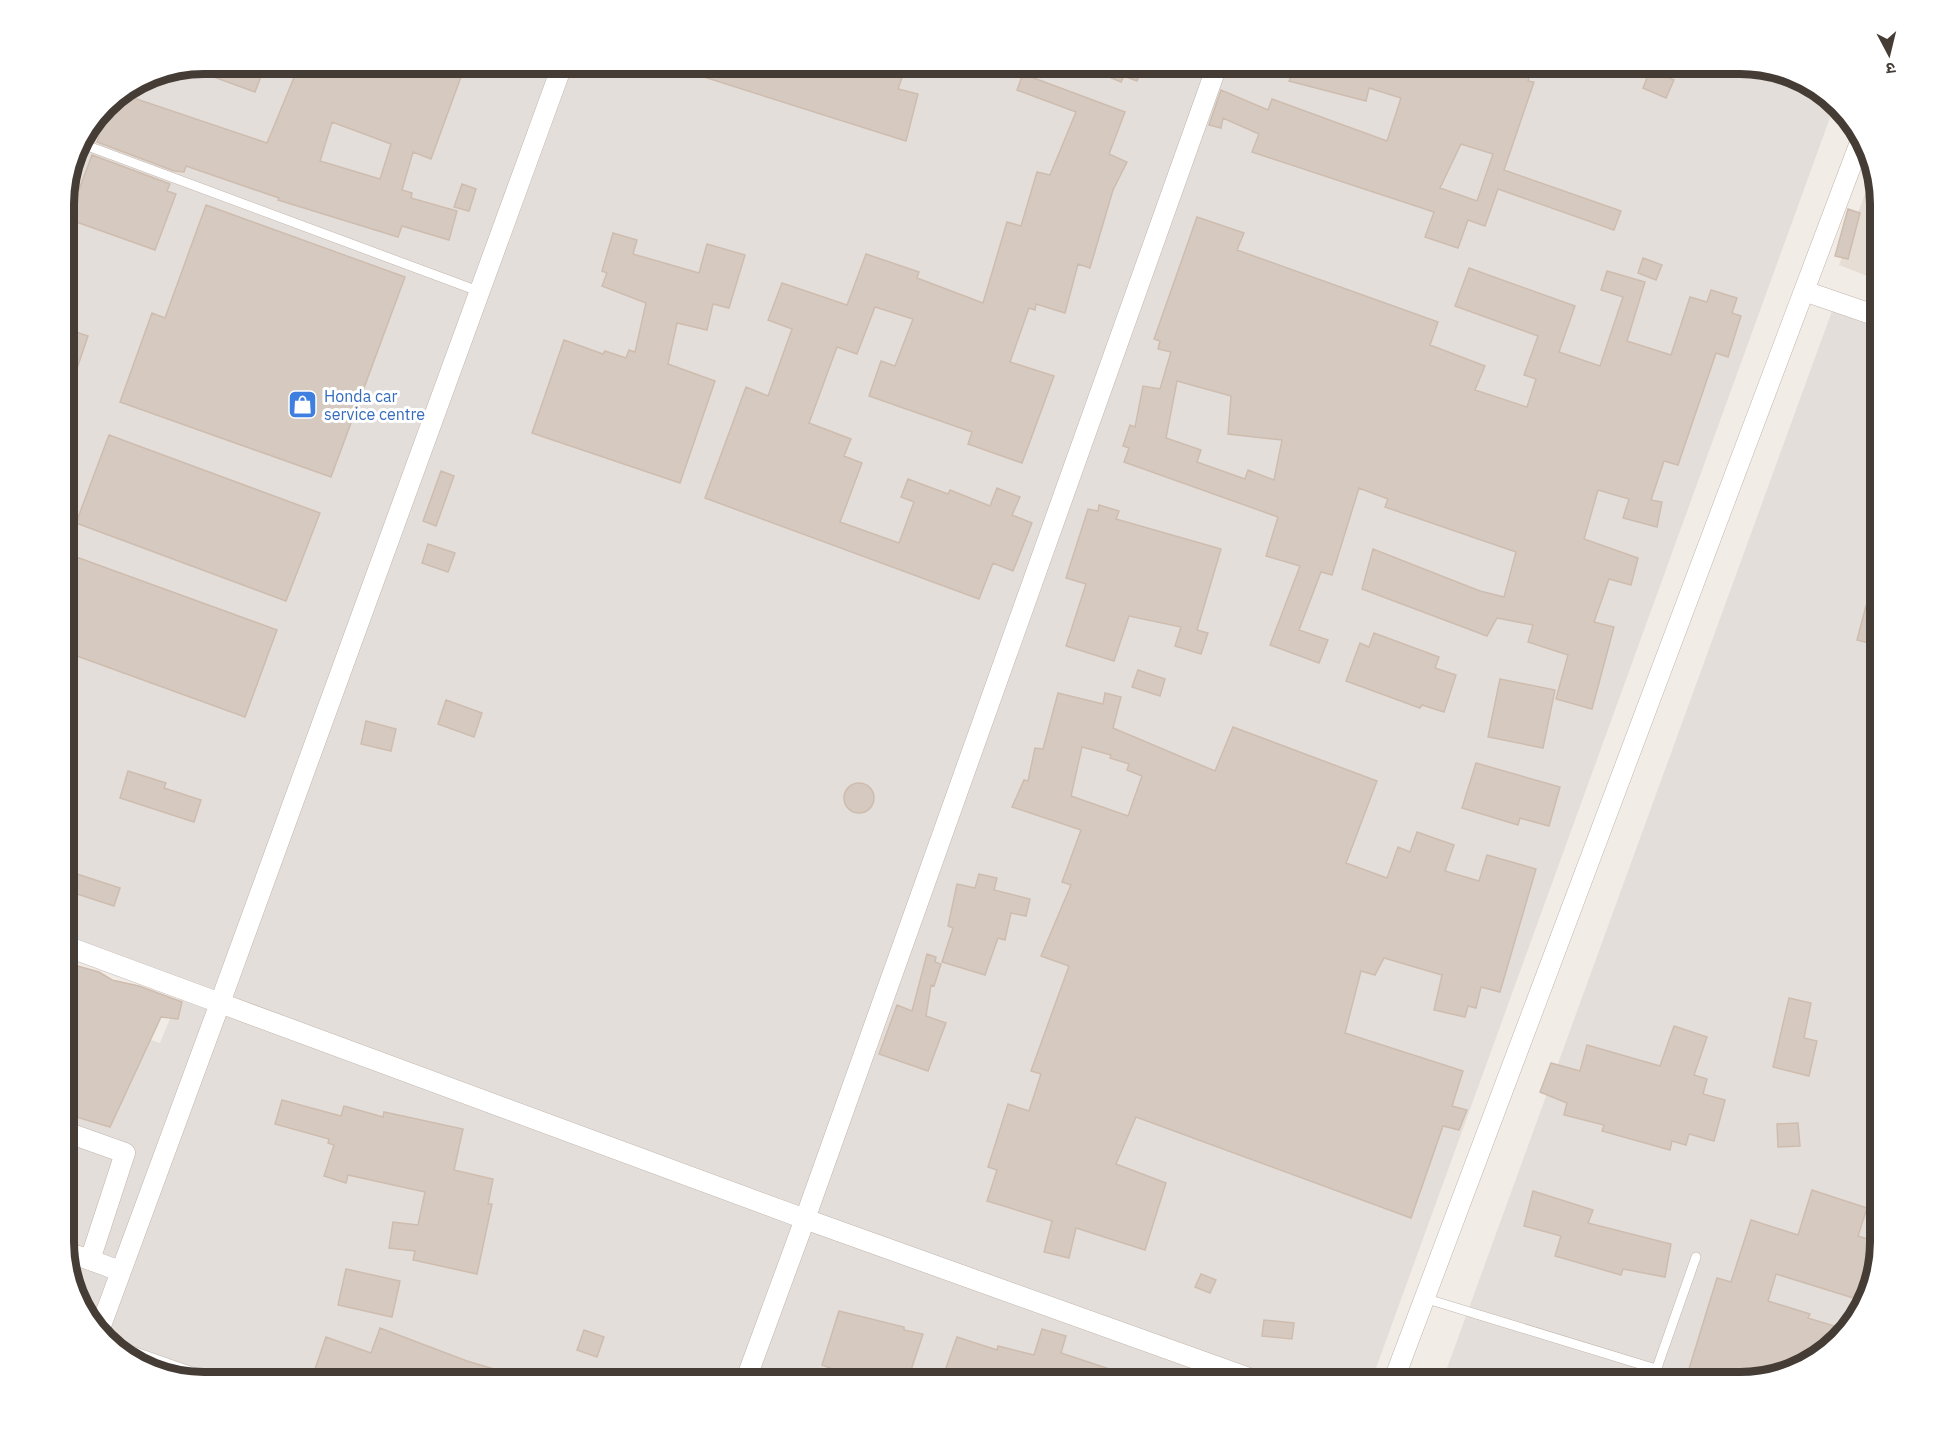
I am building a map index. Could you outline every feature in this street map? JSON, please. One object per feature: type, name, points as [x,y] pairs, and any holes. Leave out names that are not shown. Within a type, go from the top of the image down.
[{"type":"street","points":[[102,1322],[559,74]]},
{"type":"street","points":[[748,1372],[806,1219],[1214,74]]},
{"type":"street","points":[[1397,1372],[1857,149]]},
{"type":"street","points":[[1804,291],[1870,314]]},
{"type":"street","points":[[74,949],[806,1219],[1232,1372]]},
{"type":"street","points":[[74,1135],[125,1153],[90,1260]]},
{"type":"street","points":[[75,1255],[120,1271]]},
{"type":"lane","points":[[87,146],[478,291]]},
{"type":"lane","points":[[1655,1372],[1696,1257]]},
{"type":"lane","points":[[1424,1298],[1656,1369]]},
{"type":"lane","points":[[133,1351],[187,1370]]},
{"type":"shaded area","points":[[203,74],[1740,74],[1781,80],[1819,100],[1832,113],[1375,1372],[203,1372],[162,1365],[131,1350],[106,1327],[91,1307],[78,1275],[74,1250],[74,1013],[160,1043],[178,999],[74,961],[74,195],[83,154],[95,131],[131,95],[154,83],[170,78]]},
{"type":"shaded area","points":[[1868,186],[1870,277],[1839,265]]},
{"type":"shaded area","points":[[1832,311],[1870,325],[1870,1242],[1863,1283],[1843,1321],[1819,1345],[1797,1358],[1765,1369],[1740,1372],[1446,1372]]},
{"type":"building","points":[[205,74],[262,74],[255,92]]},
{"type":"building","points":[[295,74],[462,74],[431,159],[413,152],[402,190],[412,193],[411,198],[457,211],[449,240],[402,226],[398,237],[278,200],[279,198],[186,166],[184,172],[174,171],[97,142],[99,136],[93,134],[95,131],[129,96],[267,143]],"holes":[[[332,122],[391,144],[380,179],[320,161]]]},
{"type":"building","points":[[694,74],[903,74],[898,89],[918,94],[906,141]]},
{"type":"building","points":[[1023,74],[1125,112],[1109,154],[1127,162],[1113,190],[1090,268],[1078,264],[1065,313],[1036,304],[1035,310],[1029,308],[1010,362],[1054,376],[1022,463],[968,444],[972,432],[869,396],[881,361],[895,366],[913,319],[875,307],[857,354],[837,347],[809,423],[851,439],[844,456],[862,463],[840,522],[899,543],[914,502],[901,497],[908,479],[948,494],[950,490],[990,506],[997,488],[1020,497],[1012,515],[1032,523],[1013,571],[993,563],[979,599],[705,498],[746,387],[768,396],[792,329],[768,320],[782,283],[847,305],[866,254],[919,272],[917,278],[983,303],[1007,222],[1021,226],[1037,172],[1050,175],[1076,112],[1017,90]]},
{"type":"building","points":[[1102,74],[1140,74],[1137,81],[1124,76],[1121,82]]},
{"type":"building","points":[[1293,74],[1530,74],[1528,81],[1534,82],[1504,170],[1621,211],[1614,230],[1498,189],[1485,226],[1468,220],[1458,248],[1425,237],[1434,212],[1252,152],[1259,134],[1223,118],[1221,128],[1209,125],[1221,90],[1268,110],[1272,99],[1387,141],[1401,98],[1369,88],[1366,101],[1289,81]],"holes":[[[1461,144],[1493,154],[1477,201],[1440,188]]]},
{"type":"building","points":[[1648,74],[1660,74],[1674,80],[1666,98],[1643,88]]},
{"type":"building","points":[[92,155],[170,184],[167,191],[176,194],[155,250],[74,221],[74,203]]},
{"type":"building","points":[[462,184],[476,189],[469,211],[454,207]]},
{"type":"building","points":[[206,205],[405,277],[331,477],[120,402],[152,313],[165,318]]},
{"type":"building","points":[[1848,209],[1860,213],[1848,259],[1835,256]]},
{"type":"building","points":[[1197,217],[1244,233],[1237,250],[1438,322],[1430,345],[1485,366],[1475,390],[1527,407],[1536,379],[1524,375],[1538,336],[1455,306],[1469,268],[1575,306],[1559,352],[1600,366],[1623,297],[1601,290],[1607,271],[1645,282],[1627,341],[1671,355],[1690,297],[1707,302],[1711,290],[1737,298],[1732,313],[1741,316],[1728,357],[1716,353],[1678,465],[1664,461],[1651,500],[1662,502],[1657,527],[1623,518],[1629,499],[1598,490],[1584,539],[1638,558],[1631,585],[1609,579],[1594,622],[1614,627],[1592,709],[1556,699],[1568,655],[1528,642],[1533,625],[1497,618],[1487,636],[1362,589],[1373,549],[1480,591],[1504,597],[1516,552],[1385,507],[1388,499],[1359,488],[1332,575],[1321,572],[1299,630],[1328,640],[1319,663],[1270,645],[1300,566],[1266,556],[1278,517],[1124,462],[1129,448],[1123,446],[1130,425],[1135,427],[1143,386],[1160,389],[1171,352],[1158,349],[1160,341],[1154,339]],"holes":[[[1177,381],[1231,396],[1228,434],[1282,440],[1274,480],[1248,470],[1245,479],[1197,462],[1201,450],[1166,438]]]},
{"type":"building","points":[[613,233],[637,240],[633,254],[699,273],[707,244],[745,255],[729,308],[713,304],[707,330],[677,323],[668,364],[715,381],[680,483],[532,433],[564,340],[603,354],[605,351],[626,358],[629,350],[635,352],[646,303],[602,286],[607,273],[602,271]]},
{"type":"building","points":[[1643,258],[1662,265],[1656,280],[1638,273]]},
{"type":"building","points":[[74,332],[88,336],[74,377]]},
{"type":"building","points":[[109,435],[320,513],[286,601],[76,523]]},
{"type":"building","points":[[441,471],[454,476],[436,526],[423,521]]},
{"type":"building","points":[[1099,505],[1119,511],[1116,519],[1221,549],[1197,630],[1208,633],[1201,654],[1175,646],[1181,627],[1129,616],[1114,661],[1066,646],[1086,584],[1066,578],[1088,509],[1098,511]]},
{"type":"building","points":[[428,544],[455,553],[448,572],[422,563]]},
{"type":"building","points":[[74,556],[277,630],[245,717],[74,655]]},
{"type":"building","points":[[1866,606],[1870,607],[1870,643],[1857,640]]},
{"type":"building","points":[[1374,633],[1439,657],[1435,668],[1456,675],[1444,712],[1422,705],[1420,708],[1346,681],[1360,643],[1369,647]]},
{"type":"building","points":[[1138,670],[1165,679],[1160,696],[1132,687]]},
{"type":"building","points":[[1500,679],[1555,690],[1543,748],[1488,737]]},
{"type":"building","points":[[1058,693],[1103,704],[1105,693],[1121,697],[1113,728],[1215,771],[1233,727],[1377,781],[1346,863],[1387,878],[1398,847],[1410,852],[1417,832],[1454,845],[1445,871],[1479,881],[1487,855],[1536,869],[1500,992],[1481,987],[1476,1008],[1468,1006],[1465,1017],[1434,1010],[1442,975],[1384,958],[1375,975],[1361,971],[1345,1033],[1463,1071],[1452,1106],[1467,1110],[1459,1130],[1443,1126],[1411,1218],[1136,1117],[1116,1164],[1166,1183],[1145,1250],[1076,1228],[1069,1258],[1044,1252],[1052,1221],[987,1201],[997,1170],[988,1167],[1008,1104],[1029,1111],[1041,1074],[1031,1071],[1069,966],[1041,956],[1071,885],[1062,882],[1081,830],[1012,807],[1024,780],[1028,781],[1035,748],[1043,749]],"holes":[[[1082,747],[1111,755],[1110,758],[1129,764],[1127,770],[1142,776],[1128,816],[1071,796]]]},
{"type":"building","points":[[446,700],[482,713],[474,737],[438,724]]},
{"type":"building","points":[[366,721],[396,729],[391,751],[361,744]]},
{"type":"building","points":[[1476,763],[1560,787],[1549,826],[1520,818],[1518,825],[1462,808]]},
{"type":"building","points":[[128,771],[166,783],[164,788],[201,800],[194,822],[120,798]]},
{"type":"building","points":[[859,783],[869,788],[874,798],[869,808],[859,813],[849,808],[844,798],[849,788]]},
{"type":"building","points":[[77,874],[120,888],[114,906],[74,893]]},
{"type":"building","points":[[979,874],[997,878],[994,890],[1030,899],[1026,916],[1011,913],[1005,940],[998,938],[985,975],[942,962],[953,928],[948,926],[957,884],[975,888]]},
{"type":"building","points":[[927,954],[936,957],[935,962],[941,964],[934,986],[931,985],[926,1016],[946,1023],[928,1071],[879,1054],[897,1005],[912,1011]]},
{"type":"building","points":[[74,965],[99,972],[112,980],[139,986],[182,1002],[178,1019],[161,1017],[110,1127],[74,1116]]},
{"type":"building","points":[[1789,998],[1811,1003],[1804,1038],[1817,1041],[1809,1076],[1773,1067]]},
{"type":"building","points":[[1674,1026],[1707,1037],[1694,1075],[1707,1079],[1703,1094],[1725,1100],[1714,1141],[1689,1134],[1686,1145],[1672,1141],[1670,1150],[1602,1131],[1604,1125],[1564,1115],[1567,1103],[1540,1092],[1551,1063],[1580,1071],[1587,1045],[1660,1066]]},
{"type":"building","points":[[282,1100],[341,1116],[344,1106],[383,1117],[384,1112],[463,1129],[454,1170],[493,1179],[488,1204],[492,1204],[477,1274],[413,1260],[415,1251],[389,1248],[393,1222],[418,1225],[425,1192],[348,1175],[346,1183],[324,1176],[334,1145],[328,1143],[329,1139],[275,1124]]},
{"type":"building","points":[[1798,1123],[1800,1146],[1778,1147],[1777,1124]]},
{"type":"building","points":[[1812,1190],[1867,1208],[1858,1236],[1870,1240],[1867,1267],[1856,1299],[1776,1274],[1768,1301],[1810,1314],[1808,1318],[1837,1327],[1812,1350],[1781,1365],[1740,1372],[1688,1372],[1717,1278],[1731,1282],[1751,1220],[1798,1235]]},
{"type":"building","points":[[1533,1191],[1593,1210],[1588,1223],[1671,1244],[1665,1277],[1623,1269],[1621,1275],[1555,1256],[1561,1236],[1524,1226]]},
{"type":"building","points":[[346,1269],[400,1281],[392,1317],[338,1305]]},
{"type":"building","points":[[1201,1274],[1216,1280],[1210,1293],[1195,1287]]},
{"type":"building","points":[[839,1311],[923,1334],[910,1372],[841,1372],[822,1365]]},
{"type":"building","points":[[1264,1320],[1294,1323],[1292,1339],[1262,1336]]},
{"type":"building","points":[[380,1328],[467,1361],[504,1372],[314,1372],[326,1337],[371,1353]]},
{"type":"building","points":[[1042,1329],[1066,1336],[1061,1353],[1119,1372],[945,1372],[957,1337],[997,1350],[998,1346],[1034,1355]]},
{"type":"building","points":[[584,1330],[604,1337],[597,1357],[577,1350]]},
{"type":"place","name":"Honda car service centre","points":[[303,405]]}]
